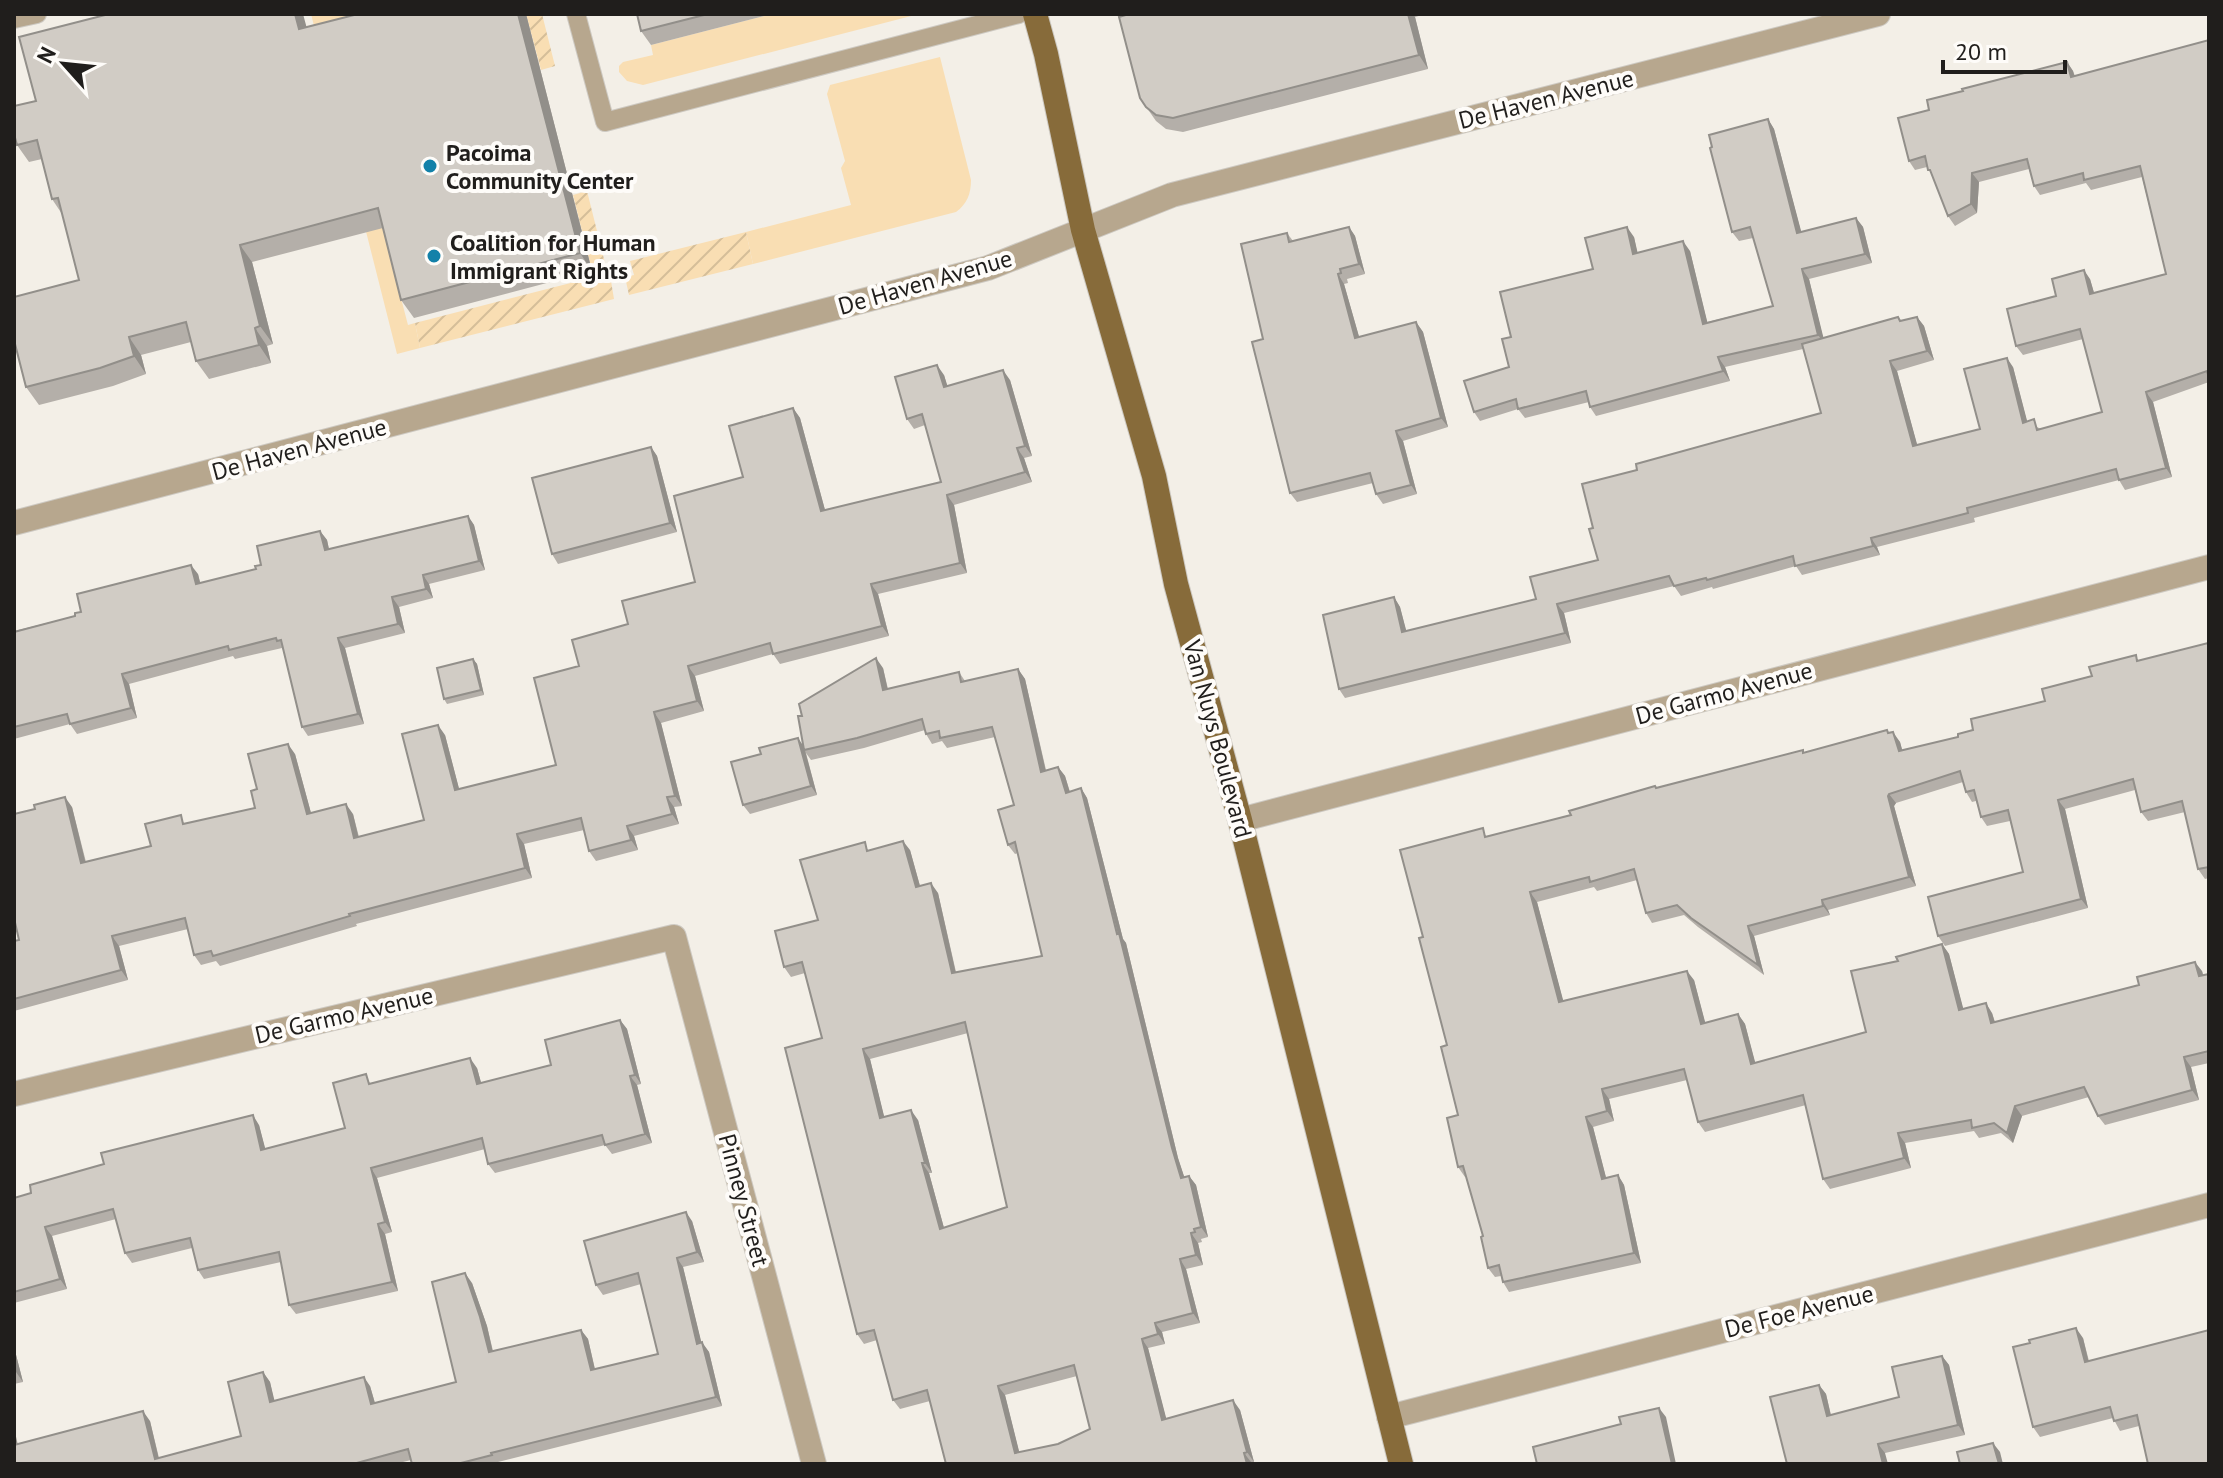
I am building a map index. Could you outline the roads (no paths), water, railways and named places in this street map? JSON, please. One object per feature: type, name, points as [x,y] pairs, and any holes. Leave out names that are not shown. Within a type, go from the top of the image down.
[{"type":"main road","name":"Van Nuys Boulevard","points":[[1035,14],[1083,230],[1154,476],[1176,584],[1240,820],[1401,1464]]},
{"type":"street","name":"De Haven Avenue","points":[[14,523],[988,268],[1172,195],[1878,14]]},
{"type":"street","name":"De Garmo Avenue","points":[[1240,820],[2209,567]]},
{"type":"street","name":"De Garmo Avenue","points":[[14,1094],[674,937]]},
{"type":"street","name":"Pinney Street","points":[[674,937],[814,1464]]},
{"type":"street","name":"De Foe Avenue","points":[[1389,1417],[2209,1205]]},
{"type":"lane","points":[[14,19],[37,14]]},
{"type":"lane","points":[[576,14],[605,122],[1019,14]]},
{"type":"place","name":"Pacoima Community Center","points":[[430,166]]},
{"type":"place","name":"Coalition for Human Immigrant Rights","points":[[434,256]]}]
